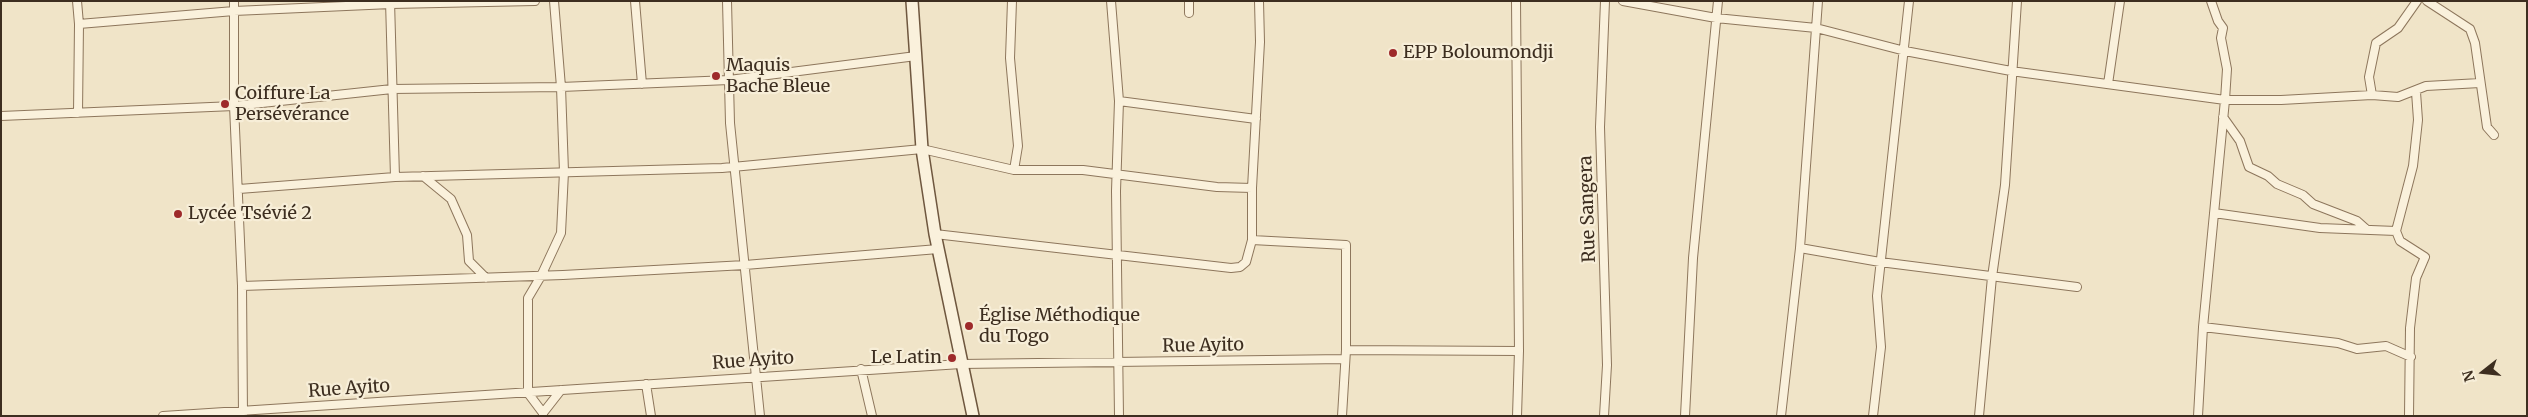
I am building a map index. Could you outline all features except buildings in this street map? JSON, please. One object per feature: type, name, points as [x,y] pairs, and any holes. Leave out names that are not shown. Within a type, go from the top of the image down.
[{"type":"street","points":[[77,1],[79,24],[78,113]]},
{"type":"street","points":[[234,1],[234,106],[242,286],[243,414]]},
{"type":"street","points":[[79,24],[234,11],[390,3],[535,1]]},
{"type":"street","points":[[554,1],[561,88],[564,172],[561,233],[541,276],[528,298],[528,393],[543,414],[562,390]]},
{"type":"street","points":[[635,1],[642,84]]},
{"type":"street","points":[[727,1],[734,167],[760,416]]},
{"type":"street","points":[[912,1],[922,149],[935,234],[973,416]]},
{"type":"street","points":[[1012,1],[1010,58],[1018,146],[1014,170]]},
{"type":"street","points":[[1111,1],[1120,102],[1116,176],[1119,416]]},
{"type":"street","points":[[1189,1],[1189,13]]},
{"type":"street","points":[[935,234],[1116,256],[1240,267],[1246,262],[1252,240],[1252,188],[1260,42],[1259,1]]},
{"type":"street","points":[[1516,1],[1518,416]]},
{"type":"street","name":"Rue Sangera","points":[[1604,416],[1606,325],[1600,127],[1605,1]]},
{"type":"street","points":[[1623,1],[1716,18],[1816,28],[1905,51],[2011,70],[2224,100],[2281,100],[2372,95],[2398,96],[2416,92],[2426,86],[2480,83]]},
{"type":"street","points":[[1685,416],[1693,258],[1718,1]]},
{"type":"street","points":[[1781,416],[1800,248],[1818,1]]},
{"type":"street","points":[[1873,416],[1881,347],[1877,296],[1880,262],[1910,1]]},
{"type":"street","points":[[1979,416],[1992,277],[2005,185],[2017,1]]},
{"type":"street","points":[[2108,84],[2120,1]]},
{"type":"street","points":[[2198,416],[2203,327],[2228,70],[2221,38],[2223,28],[2218,21],[2211,1]]},
{"type":"street","points":[[2372,95],[2368,77],[2376,43],[2398,28],[2417,1]]},
{"type":"street","points":[[2427,1],[2470,29],[2475,43],[2488,127],[2494,135]]},
{"type":"street","points":[[390,3],[396,177]]},
{"type":"street","points":[[1,116],[234,106],[392,89],[561,88],[729,80],[916,56]]},
{"type":"street","points":[[2409,416],[2410,328],[2416,278],[2425,257],[2400,241],[2396,231],[2413,166],[2418,120],[2416,92]]},
{"type":"street","points":[[1120,102],[1256,119]]},
{"type":"street","points":[[2223,117],[2240,140],[2249,167],[2268,176],[2277,184],[2303,195],[2312,204],[2356,221],[2366,229]]},
{"type":"street","points":[[239,189],[396,177],[734,167],[922,149],[1014,170],[1083,170],[1116,176],[1217,187],[1252,188]]},
{"type":"street","points":[[423,176],[451,199],[467,235],[469,261],[486,278]]},
{"type":"street","points":[[2214,213],[2320,228],[2396,231]]},
{"type":"street","points":[[1252,240],[1346,245],[1346,350],[1342,416]]},
{"type":"street","points":[[1800,248],[1880,262],[2077,287]]},
{"type":"street","points":[[242,286],[541,276],[745,265],[938,249]]},
{"type":"street","points":[[2203,327],[2338,343],[2357,349],[2386,346],[2411,357]]},
{"type":"street","points":[[1346,350],[1519,351]]},
{"type":"street","name":"Rue Ayito","points":[[163,416],[243,414],[755,376],[961,364],[1345,359]]},
{"type":"street","points":[[861,369],[872,416]]},
{"type":"street","points":[[646,384],[651,416]]},
{"type":"place","name":"EPP Boloumondji","points":[[1393,53]]},
{"type":"place","name":"Maquis Bache Bleue","points":[[716,76]]},
{"type":"place","name":"Coiffure La Persévérance","points":[[225,104]]},
{"type":"place","name":"Lycée Tsévié 2","points":[[178,214]]},
{"type":"place","name":"Église Méthodique du Togo","points":[[969,326]]},
{"type":"place","name":"Le Latin","points":[[952,358]]}]
